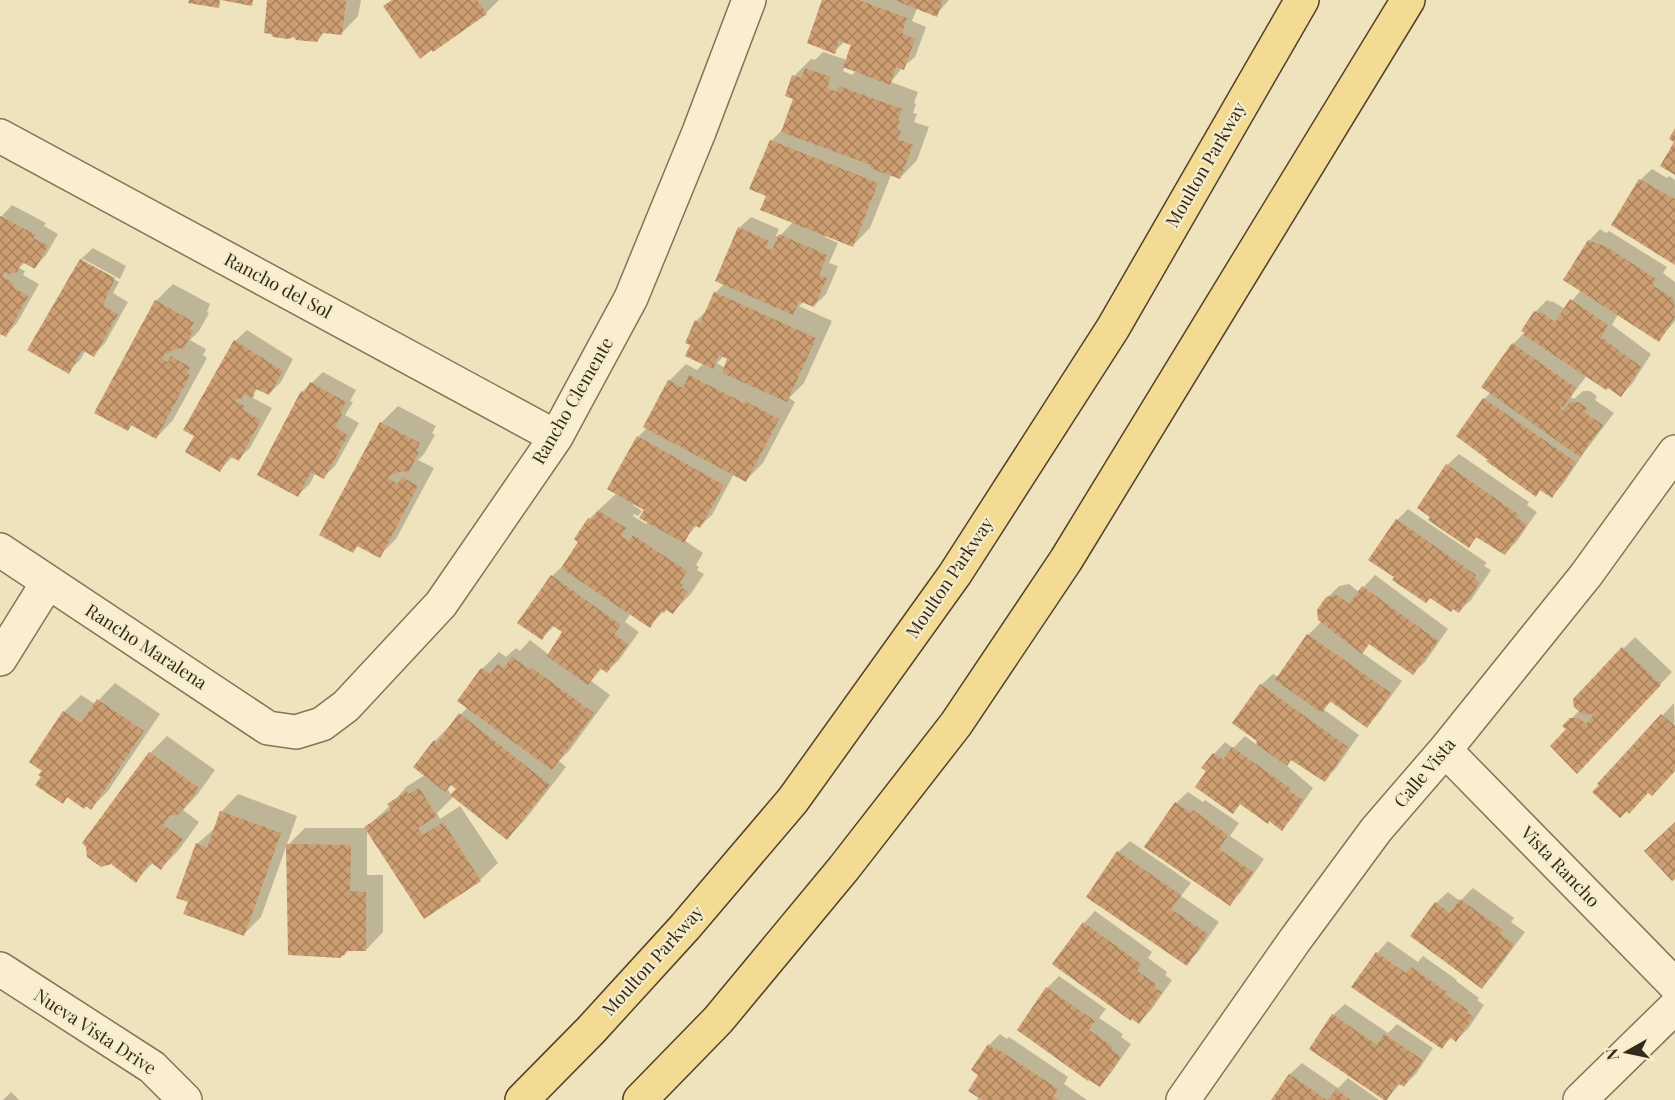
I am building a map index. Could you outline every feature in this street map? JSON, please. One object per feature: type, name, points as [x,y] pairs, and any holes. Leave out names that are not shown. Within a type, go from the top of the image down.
[{"type":"main road","name":"Moulton Parkway","points":[[522,1100],[591,1030],[677,935],[793,800],[955,574],[1113,328],[1302,0]]},
{"type":"main road","points":[[640,1100],[718,1020],[844,868],[956,724],[1066,560],[1408,0]]},
{"type":"street","name":"Rancho Clemente","points":[[296,732],[322,724],[346,706],[441,604],[555,437],[631,298],[699,132],[749,0]]},
{"type":"street","name":"Rancho del Sol","points":[[0,136],[555,437]]},
{"type":"street","name":"Calle Vista","points":[[1183,1100],[1369,839],[1586,575],[1675,452]]},
{"type":"street","name":"Rancho Maralena","points":[[0,550],[268,728],[296,732]]},
{"type":"street","points":[[0,658],[48,582]]},
{"type":"street","name":"Vista Rancho","points":[[1444,750],[1675,985]]},
{"type":"street","name":"Nueva Vista Drive","points":[[0,969],[152,1067],[185,1100]]},
{"type":"street","points":[[1580,1100],[1675,1007]]},
{"type":"building","points":[[189,0],[220,0],[219,8],[188,3]]},
{"type":"building","points":[[221,0],[253,0],[252,6]]},
{"type":"building","points":[[267,0],[346,0],[342,35],[323,33],[317,42],[296,40],[294,37],[288,39],[273,37],[271,34],[264,33]]},
{"type":"building","points":[[392,0],[477,0],[487,14],[420,59],[383,6]]},
{"type":"building","points":[[822,0],[859,0],[907,18],[902,33],[915,39],[904,70],[896,67],[890,85],[843,67],[851,45],[839,41],[835,54],[807,43]]},
{"type":"building","points":[[894,0],[943,0],[937,17]]},
{"type":"building","points":[[805,68],[831,77],[827,88],[837,92],[839,86],[902,109],[898,120],[900,121],[897,130],[901,131],[898,139],[913,145],[900,179],[870,168],[871,165],[781,132],[793,99],[785,96],[792,75],[801,78]]},
{"type":"building","points":[[1675,128],[1675,175],[1660,166],[1674,142],[1669,139]]},
{"type":"building","points":[[770,140],[878,183],[853,247],[760,210],[766,196],[749,189]]},
{"type":"building","points":[[1639,179],[1675,199],[1675,265],[1611,225]]},
{"type":"building","points":[[0,216],[36,235],[33,238],[48,246],[35,269],[22,262],[17,272],[8,274],[4,272],[2,276],[14,283],[13,287],[28,296],[6,337],[0,334]]},
{"type":"building","points":[[738,227],[769,241],[766,248],[772,250],[779,234],[827,255],[819,275],[827,278],[814,307],[799,301],[793,315],[715,281]]},
{"type":"building","points":[[1588,240],[1607,247],[1656,279],[1652,285],[1674,299],[1675,317],[1659,342],[1563,280]]},
{"type":"building","points":[[80,259],[115,278],[103,305],[118,314],[94,357],[82,350],[69,374],[27,350]]},
{"type":"building","points":[[714,292],[816,338],[787,402],[722,373],[727,359],[719,355],[713,369],[685,356],[690,345],[685,343],[695,320],[700,323]]},
{"type":"building","points":[[1570,299],[1608,325],[1601,337],[1641,367],[1621,397],[1608,388],[1606,390],[1521,331],[1534,311],[1538,313],[1540,311],[1555,322]]},
{"type":"building","points":[[155,300],[194,322],[190,329],[193,331],[183,350],[180,348],[168,354],[165,353],[162,359],[168,362],[171,356],[190,367],[187,373],[190,375],[156,439],[131,425],[128,431],[94,413]]},
{"type":"building","points":[[234,340],[283,371],[269,395],[256,389],[251,398],[244,394],[241,400],[236,398],[235,401],[245,406],[243,410],[261,420],[239,461],[229,456],[220,472],[185,452],[194,436],[183,430]]},
{"type":"building","points":[[1512,343],[1576,388],[1563,407],[1561,406],[1563,411],[1570,402],[1578,402],[1587,408],[1584,412],[1603,425],[1580,457],[1481,387]]},
{"type":"building","points":[[689,375],[779,419],[746,482],[643,427],[668,380],[683,388]]},
{"type":"building","points":[[310,382],[346,402],[335,427],[348,435],[324,479],[311,472],[298,497],[257,475],[301,391],[304,393]]},
{"type":"building","points":[[1483,398],[1576,462],[1552,498],[1540,490],[1536,497],[1456,436]]},
{"type":"building","points":[[380,422],[420,443],[416,451],[419,452],[408,473],[404,471],[390,475],[388,478],[398,484],[402,477],[418,486],[380,558],[357,546],[353,553],[319,535]]},
{"type":"building","points":[[637,436],[724,485],[700,528],[694,525],[684,543],[639,518],[644,510],[607,489]]},
{"type":"building","points":[[1446,464],[1519,515],[1516,517],[1527,524],[1505,555],[1476,537],[1469,548],[1428,520],[1430,517],[1417,508]]},
{"type":"building","points":[[598,510],[626,528],[621,536],[629,541],[633,535],[687,571],[680,583],[683,585],[681,587],[688,592],[673,614],[666,610],[664,613],[661,611],[650,628],[561,568],[578,542],[574,539],[588,518],[592,520]]},
{"type":"building","points":[[1396,519],[1476,575],[1474,578],[1480,582],[1459,613],[1453,609],[1451,612],[1430,598],[1426,603],[1392,580],[1394,577],[1368,560]]},
{"type":"building","points":[[551,575],[621,625],[614,634],[628,644],[607,673],[600,668],[588,685],[547,656],[562,632],[552,625],[542,640],[517,623]]},
{"type":"building","points":[[1362,586],[1438,641],[1413,675],[1369,644],[1362,654],[1318,620],[1317,610],[1326,597],[1337,595],[1349,604]]},
{"type":"building","points":[[1307,634],[1391,693],[1367,728],[1330,701],[1322,713],[1275,680]]},
{"type":"building","points":[[1622,647],[1661,685],[1577,774],[1550,746],[1566,729],[1562,726],[1570,718],[1579,718],[1586,724],[1593,716],[1590,713],[1589,715],[1582,714],[1574,707],[1573,699]]},
{"type":"building","points":[[512,657],[531,670],[532,668],[594,713],[552,770],[457,701],[481,668],[490,674],[498,664],[504,668]]},
{"type":"building","points":[[1260,684],[1348,747],[1325,782],[1291,760],[1287,766],[1232,723]]},
{"type":"building","points":[[97,699],[144,731],[91,810],[86,806],[84,809],[67,797],[63,804],[35,785],[42,771],[29,762],[63,711],[81,723]]},
{"type":"building","points":[[459,713],[550,785],[507,840],[450,795],[456,789],[451,785],[445,792],[413,767],[434,740],[437,743]]},
{"type":"building","points":[[1661,714],[1675,726],[1675,771],[1652,796],[1648,793],[1629,814],[1627,811],[1620,818],[1592,792]]},
{"type":"building","points":[[1232,747],[1303,800],[1282,831],[1240,804],[1233,814],[1195,787],[1206,771],[1201,768],[1213,753],[1223,760]]},
{"type":"building","points":[[149,752],[199,788],[180,814],[169,816],[163,825],[183,839],[161,870],[150,862],[136,883],[111,864],[101,867],[87,857],[86,847],[82,843]]},
{"type":"building","points":[[419,788],[437,816],[418,828],[423,835],[443,822],[481,881],[424,919],[364,827],[391,810],[387,804],[407,791],[408,794]]},
{"type":"building","points":[[1175,802],[1191,813],[1193,810],[1228,835],[1219,849],[1253,872],[1230,906],[1144,847]]},
{"type":"building","points":[[220,811],[281,833],[244,936],[183,914],[188,902],[176,898],[196,843],[207,848]]},
{"type":"building","points":[[1675,822],[1675,879],[1672,881],[1644,851]]},
{"type":"building","points":[[286,844],[351,845],[350,891],[366,892],[366,951],[345,951],[345,955],[341,958],[288,955]]},
{"type":"building","points":[[1117,851],[1181,895],[1171,909],[1208,934],[1187,966],[1086,897]]},
{"type":"building","points":[[1460,899],[1503,930],[1500,934],[1514,944],[1482,989],[1410,936],[1435,902],[1450,913]]},
{"type":"building","points":[[1083,922],[1141,964],[1137,971],[1156,984],[1154,988],[1162,992],[1139,1024],[1132,1019],[1131,1021],[1052,964]]},
{"type":"building","points":[[1376,952],[1406,973],[1411,967],[1468,1010],[1467,1012],[1473,1017],[1456,1042],[1450,1037],[1442,1049],[1351,987]]},
{"type":"building","points":[[1046,987],[1095,1021],[1089,1030],[1112,1046],[1111,1049],[1121,1057],[1100,1087],[1088,1081],[1017,1030]]},
{"type":"building","points":[[1332,1014],[1377,1045],[1384,1034],[1423,1060],[1404,1087],[1398,1083],[1387,1100],[1384,1100],[1309,1049]]},
{"type":"building","points":[[988,1044],[1058,1089],[1053,1096],[1059,1100],[982,1100],[968,1091],[978,1075],[971,1070]]},
{"type":"building","points":[[1289,1074],[1327,1100],[1271,1100]]},
{"type":"building","points":[[1336,1089],[1351,1100],[1328,1100]]}]
